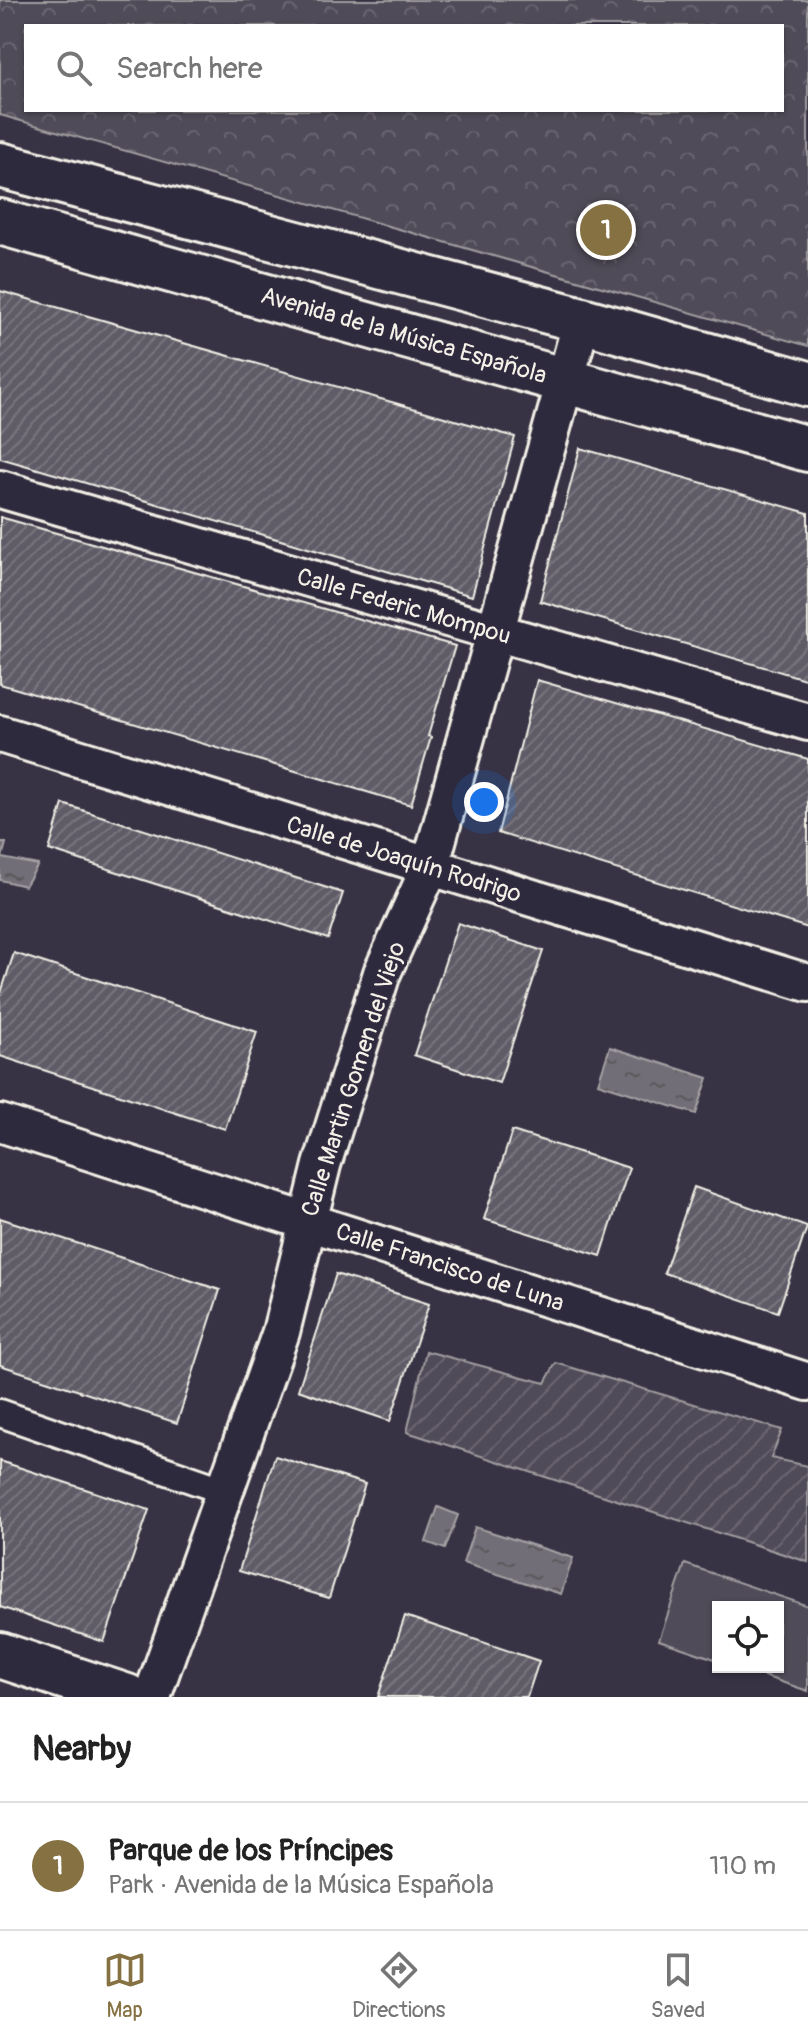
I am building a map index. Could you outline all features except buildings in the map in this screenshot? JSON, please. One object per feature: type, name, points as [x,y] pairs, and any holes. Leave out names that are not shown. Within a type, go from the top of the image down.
[{"type":"street","points":[[0,165],[582,320],[808,384]]},
{"type":"street","name":"Avenida de la Música Española","points":[[0,222],[808,449]]},
{"type":"street","name":"Calle Martin Gomen del Viejo","points":[[152,1697],[281,1332],[307,1221],[382,973],[430,867],[582,320]]},
{"type":"street","name":"Calle Federic Mompou","points":[[0,489],[808,722]]},
{"type":"street","name":"Calle de Joaquín Rodrigo","points":[[0,734],[808,983]]},
{"type":"street","name":"Calle Francisco de Luna","points":[[0,1123],[808,1382]]},
{"type":"street","points":[[0,1413],[225,1491]]},
{"type":"street","points":[[0,1655],[127,1697]]},
{"type":"green space","points":[[0,0],[808,0],[808,346],[0,115]]},
{"type":"green space","points":[[426,1351],[545,1383],[556,1363],[782,1430],[771,1458],[808,1466],[808,1562],[407,1432]]},
{"type":"green space","points":[[685,1564],[808,1606],[808,1691],[755,1673],[784,1673],[784,1601],[712,1601],[712,1658],[659,1640]]},
{"type":"water","points":[[0,843],[6,843],[2,858],[38,865],[25,886],[0,880]]},
{"type":"water","points":[[610,1047],[708,1078],[696,1114],[598,1083]]},
{"type":"water","points":[[438,1507],[458,1515],[445,1549],[426,1542]]},
{"type":"water","points":[[475,1527],[573,1558],[561,1594],[463,1563]]},
{"type":"place","name":"Parque de los Príncipes","points":[[606,230]]}]
